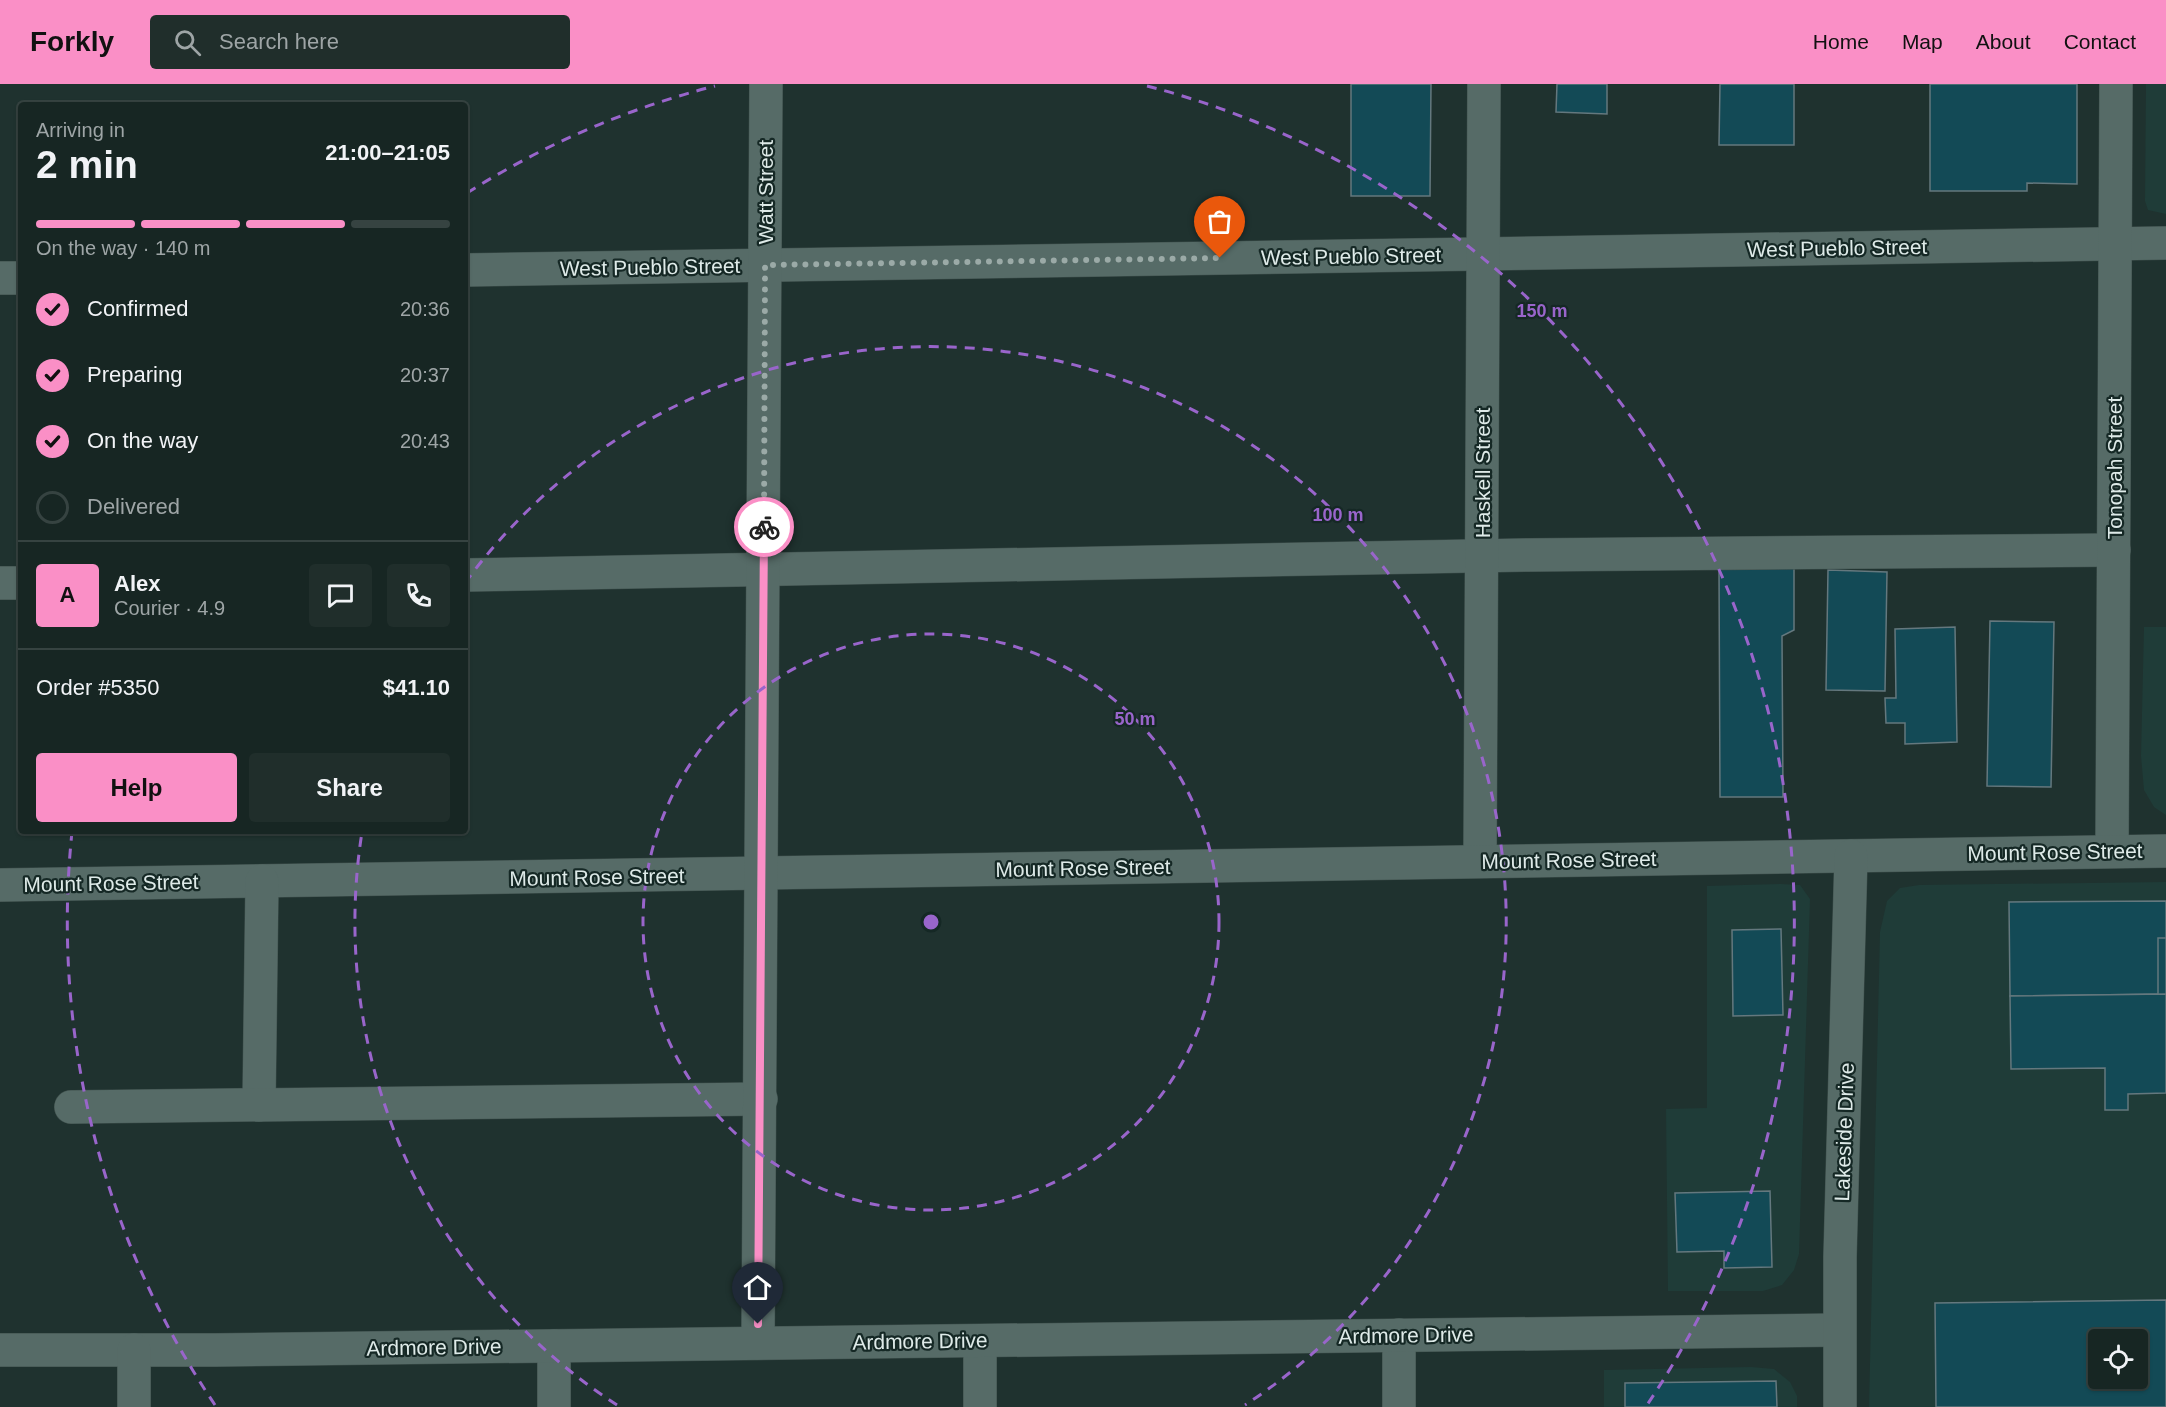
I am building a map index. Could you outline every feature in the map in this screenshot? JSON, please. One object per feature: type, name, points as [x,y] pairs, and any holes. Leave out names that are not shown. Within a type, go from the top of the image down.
[{"type":"street","name":"Watt Street","points":[[758,1343],[766,84]]},
{"type":"street","name":"Haskell Street","points":[[1480,861],[1484,84]]},
{"type":"street","name":"Tonopah Street","points":[[2112,851],[2116,84]]},
{"type":"street","name":"West Pueblo Street","points":[[468,270],[2166,243]]},
{"type":"street","points":[[0,278],[18,278]]},
{"type":"street","points":[[468,574],[1482,556],[2114,550]]},
{"type":"street","points":[[0,584],[18,583]]},
{"type":"street","name":"Mount Rose Street","points":[[0,885],[2166,851]]},
{"type":"street","name":"Lakeside Drive","points":[[1840,1407],[1839,1330],[1851,856]]},
{"type":"street","points":[[259,1105],[262,881]]},
{"type":"street","points":[[71,1107],[761,1099]]},
{"type":"street","name":"Ardmore Drive","points":[[0,1350],[554,1346],[1839,1330]]},
{"type":"street","points":[[1399,1335],[1399,1407]]},
{"type":"street","points":[[980,1341],[980,1407]]},
{"type":"street","points":[[554,1346],[554,1407]]},
{"type":"street","points":[[134,1350],[134,1407]]},
{"type":"shaded area","points":[[2146,84],[2166,84],[2166,214],[2148,210],[2145,201]]},
{"type":"shaded area","points":[[2144,627],[2166,627],[2166,815],[2154,807],[2144,790],[2141,756]]},
{"type":"shaded area","points":[[2166,882],[2166,1407],[1869,1407],[1880,932],[1887,901],[1900,888],[1919,885]]},
{"type":"shaded area","points":[[1800,885],[1810,899],[1799,1254],[1794,1270],[1782,1285],[1763,1291],[1668,1291],[1666,1109],[1707,1108],[1707,886]]},
{"type":"shaded area","points":[[1751,1367],[1774,1369],[1790,1382],[1797,1396],[1797,1407],[1604,1407],[1604,1370]]},
{"type":"building","points":[[1351,84],[1431,84],[1430,196],[1351,196]]},
{"type":"building","points":[[1557,84],[1607,84],[1607,114],[1556,112]]},
{"type":"building","points":[[1720,84],[1794,84],[1794,145],[1719,145]]},
{"type":"building","points":[[1930,84],[2077,84],[2077,184],[2027,183],[2027,191],[1930,191]]},
{"type":"building","points":[[1719,567],[1794,567],[1794,630],[1782,636],[1783,797],[1720,797]]},
{"type":"building","points":[[1828,570],[1887,572],[1885,691],[1826,690]]},
{"type":"building","points":[[1990,621],[2054,622],[2051,787],[1987,786]]},
{"type":"building","points":[[1955,627],[1957,742],[1905,744],[1905,723],[1886,723],[1885,698],[1896,698],[1895,629]]},
{"type":"building","points":[[2166,901],[2166,994],[2010,996],[2009,902]]},
{"type":"building","points":[[1781,929],[1783,1015],[1733,1016],[1732,930]]},
{"type":"building","points":[[2158,938],[2166,938],[2166,1017],[2158,1017]]},
{"type":"building","points":[[2166,994],[2166,1093],[2128,1094],[2128,1110],[2105,1110],[2105,1068],[2011,1069],[2010,996]]},
{"type":"building","points":[[1770,1191],[1772,1267],[1724,1268],[1724,1251],[1677,1252],[1675,1193]]},
{"type":"building","points":[[2166,1300],[2166,1407],[1936,1407],[1935,1303]]},
{"type":"building","points":[[1776,1381],[1777,1407],[1625,1407],[1625,1383]]},
{"type":"way so far","points":[[764,527],[765,265],[1220,258]]},
{"type":"route","points":[[758,1324],[764,527]]}]
